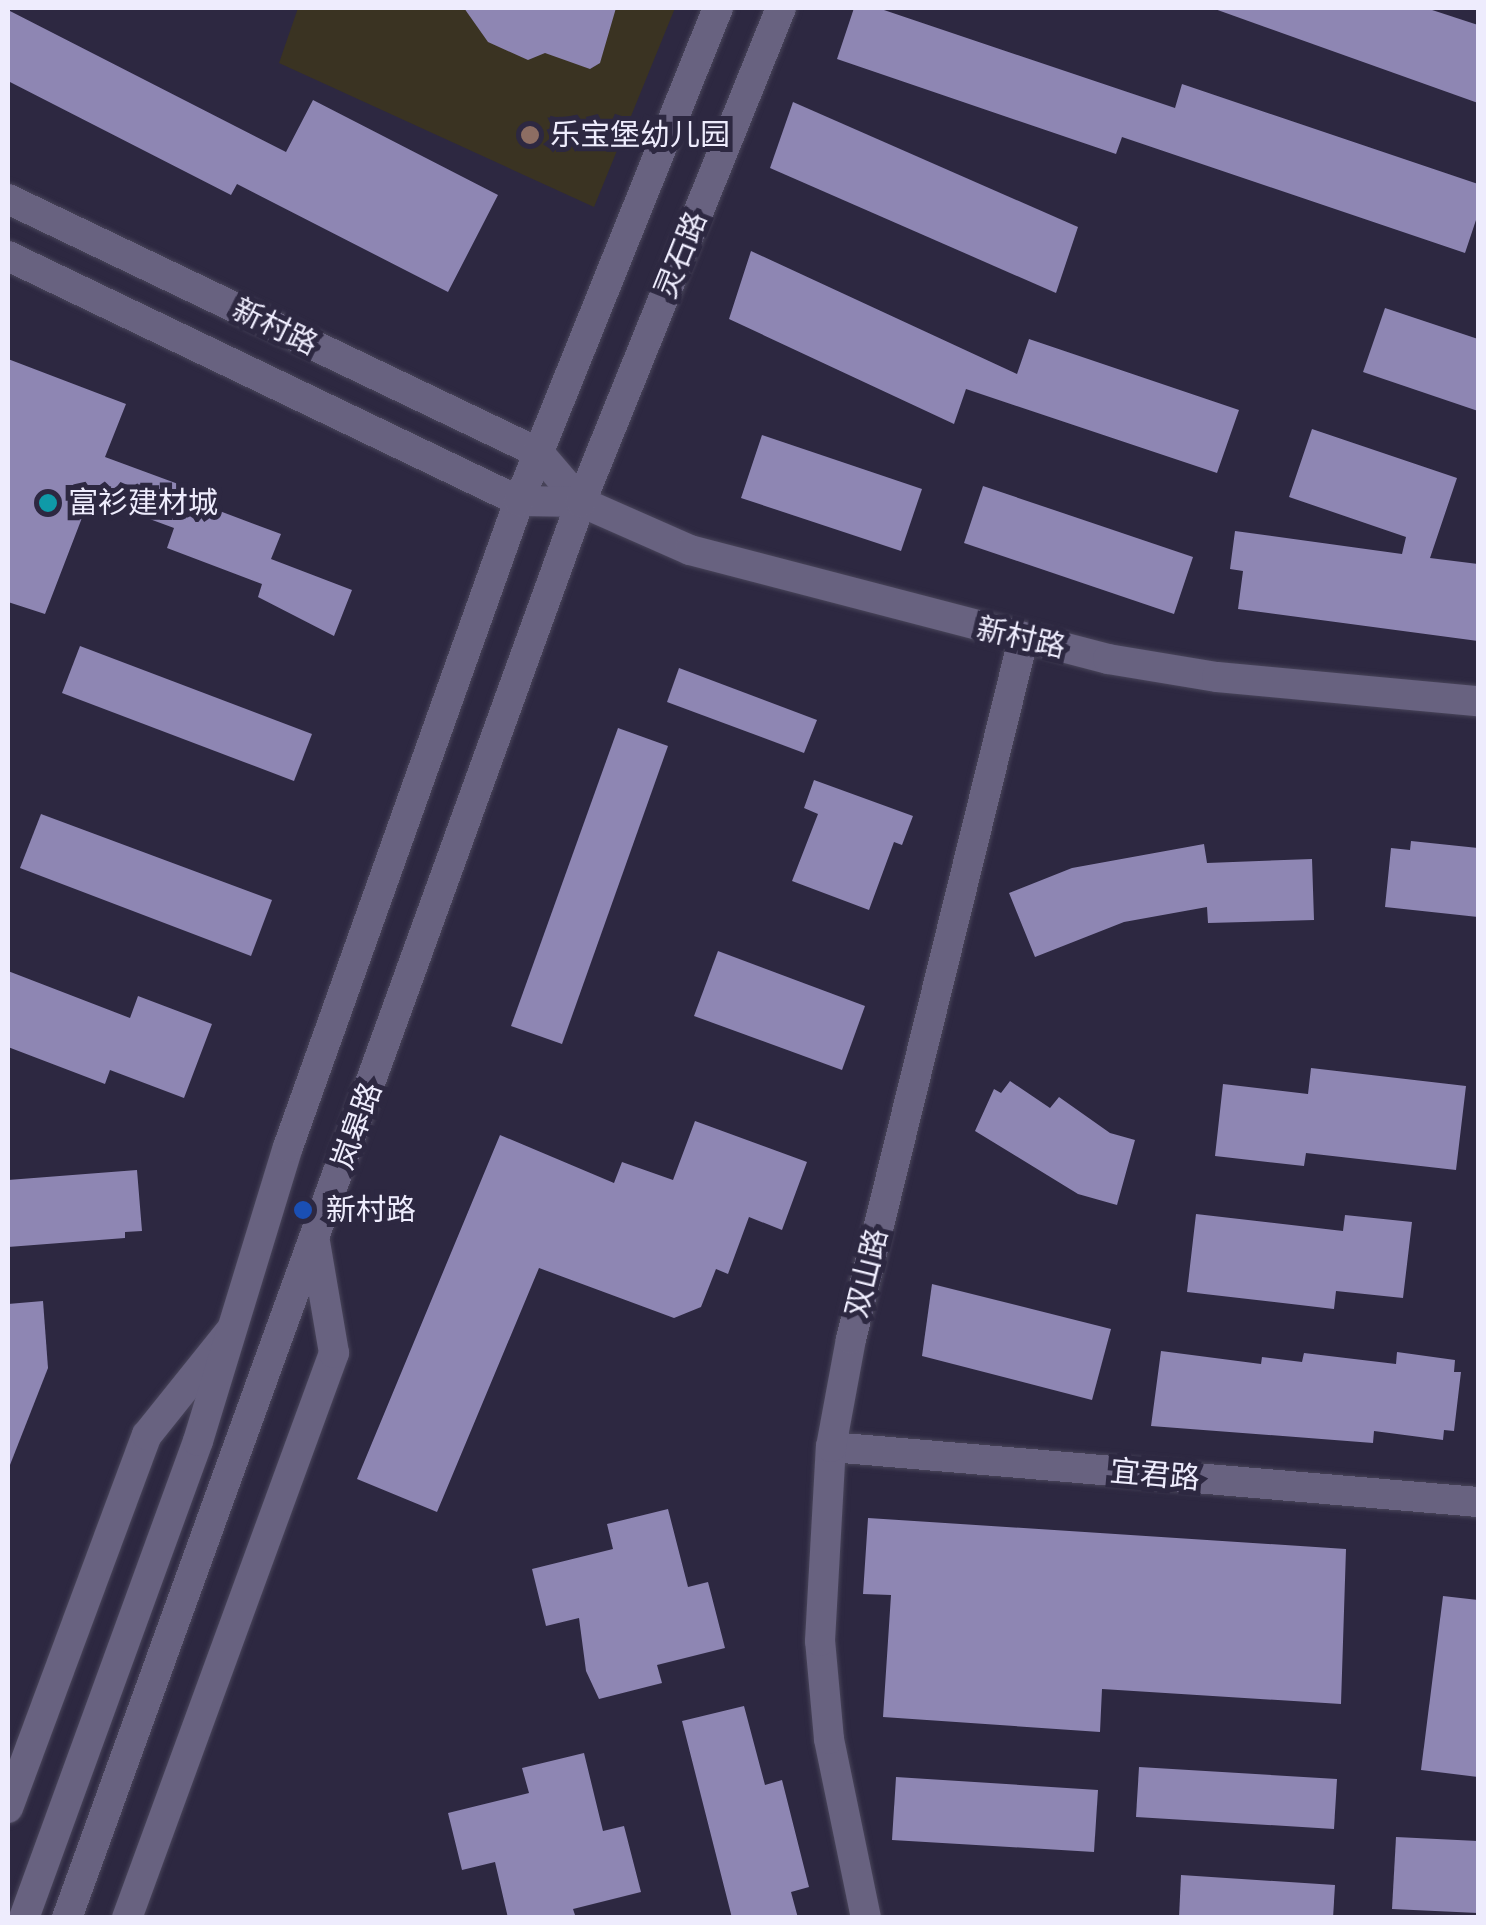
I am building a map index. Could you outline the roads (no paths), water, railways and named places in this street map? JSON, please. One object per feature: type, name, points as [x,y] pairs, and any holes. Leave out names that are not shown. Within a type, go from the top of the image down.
[{"type":"main road","name":"灵石路","points":[[519,501],[718,8]]},
{"type":"main road","name":"灵石路","points":[[580,502],[782,8]]},
{"type":"main road","name":"新村路","points":[[8,199],[539,453],[580,502]]},
{"type":"main road","name":"新村路","points":[[8,256],[519,501],[580,502],[690,550],[1023,640],[1217,677],[1478,700]]},
{"type":"main road","name":"岚皋路","points":[[24,1918],[231,1330],[288,1147],[519,501]]},
{"type":"main road","name":"岚皋路","points":[[67,1918],[580,502]]},
{"type":"main road","name":"双山路","points":[[866,1918],[829,1740],[820,1641],[831,1448],[851,1338],[1023,640]]},
{"type":"main road","points":[[127,1918],[334,1353],[315,1242]]},
{"type":"main road","points":[[8,1808],[147,1435],[231,1330]]},
{"type":"main road","name":"宜君路","points":[[831,1448],[1478,1502]]},
{"type":"place","name":"乐宝堡幼儿园","points":[[530,135]]},
{"type":"place","name":"富衫建材城","points":[[48,503]]},
{"type":"place","name":"新村路","points":[[303,1210]]}]
